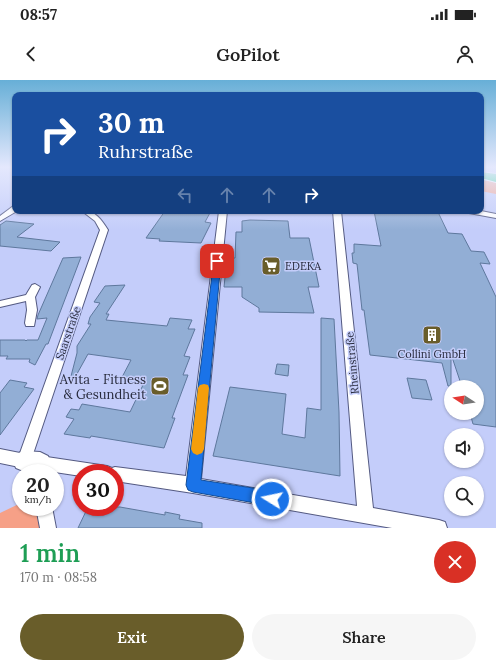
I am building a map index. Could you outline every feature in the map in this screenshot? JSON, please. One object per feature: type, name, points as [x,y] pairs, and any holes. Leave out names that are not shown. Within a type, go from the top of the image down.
[{"type":"street","points":[[0,219],[12,211]]},
{"type":"street","name":"Saarstraße","points":[[36,464],[104,230],[98,220],[90,214]]},
{"type":"street","points":[[193,485],[223,214]]},
{"type":"street","name":"Rheinstraße","points":[[337,214],[366,515]]},
{"type":"street","points":[[484,214],[496,216]]},
{"type":"street","points":[[30,323],[33,312],[30,297],[35,287]]},
{"type":"street","points":[[0,304],[30,297]]},
{"type":"street","points":[[0,456],[28,464]]},
{"type":"street","points":[[124,475],[193,485],[439,528]]},
{"type":"street","points":[[46,516],[48,528]]},
{"type":"shaded area","points":[[484,188],[496,188],[496,194],[484,192]]},
{"type":"shaded area","points":[[12,507],[12,516],[46,516],[48,528],[0,528],[0,513]]},
{"type":"building","points":[[163,214],[209,214],[205,222],[211,223],[201,243],[159,241],[160,239],[146,238]]},
{"type":"building","points":[[375,214],[439,214],[448,233],[462,234],[471,251],[484,252],[490,264],[480,263],[496,297],[496,427],[473,424],[472,420],[484,420],[484,380],[460,380],[451,354],[451,380],[446,380],[442,363],[370,355],[364,310],[362,310],[357,264],[353,263],[352,253],[354,253],[354,244],[381,246]]},
{"type":"building","points":[[6,221],[34,224],[17,237],[60,242],[51,251],[0,246],[0,225]]},
{"type":"building","name":"EDEKA","points":[[242,221],[288,221],[290,238],[309,238],[319,287],[308,287],[314,313],[259,312],[259,308],[242,297],[242,287],[224,287],[227,258],[235,258],[236,232],[242,232]]},
{"type":"building","points":[[81,257],[48,344],[46,344],[35,365],[29,362],[30,359],[6,359],[8,356],[0,356],[0,340],[38,340],[47,318],[37,319],[38,315],[63,258]]},
{"type":"building","points":[[125,285],[106,314],[109,314],[106,320],[167,326],[170,318],[192,320],[188,329],[195,329],[184,356],[190,357],[183,375],[188,375],[172,418],[175,418],[164,448],[91,436],[90,438],[64,434],[74,419],[66,417],[71,409],[79,410],[82,404],[130,412],[143,385],[120,381],[131,360],[88,354],[73,381],[70,380],[77,353],[77,346],[91,324],[88,324],[90,317],[100,303],[94,302],[105,286]]},
{"type":"building","points":[[321,318],[334,319],[339,412],[340,476],[213,456],[230,387],[286,394],[282,434],[305,438],[307,408],[321,410]]},
{"type":"building","points":[[277,364],[289,365],[288,376],[275,374]]},
{"type":"building","points":[[407,378],[426,380],[432,400],[412,398]]},
{"type":"building","points":[[10,380],[27,383],[24,387],[34,389],[0,435],[0,393]]},
{"type":"building","points":[[124,508],[165,515],[165,512],[180,515],[179,519],[202,523],[202,528],[78,528],[84,516],[124,516]]},
{"type":"slow traffic","points":[[197,449],[204,388]]},
{"type":"place","name":"EDEKA","points":[[271,266]]},
{"type":"place","name":"Collini GmbH","points":[[432,335]]},
{"type":"place","name":"Avita - Fitness & Gesundheit","points":[[160,386]]},
{"type":"route","points":[[217,261],[193,485],[272,499]]}]
